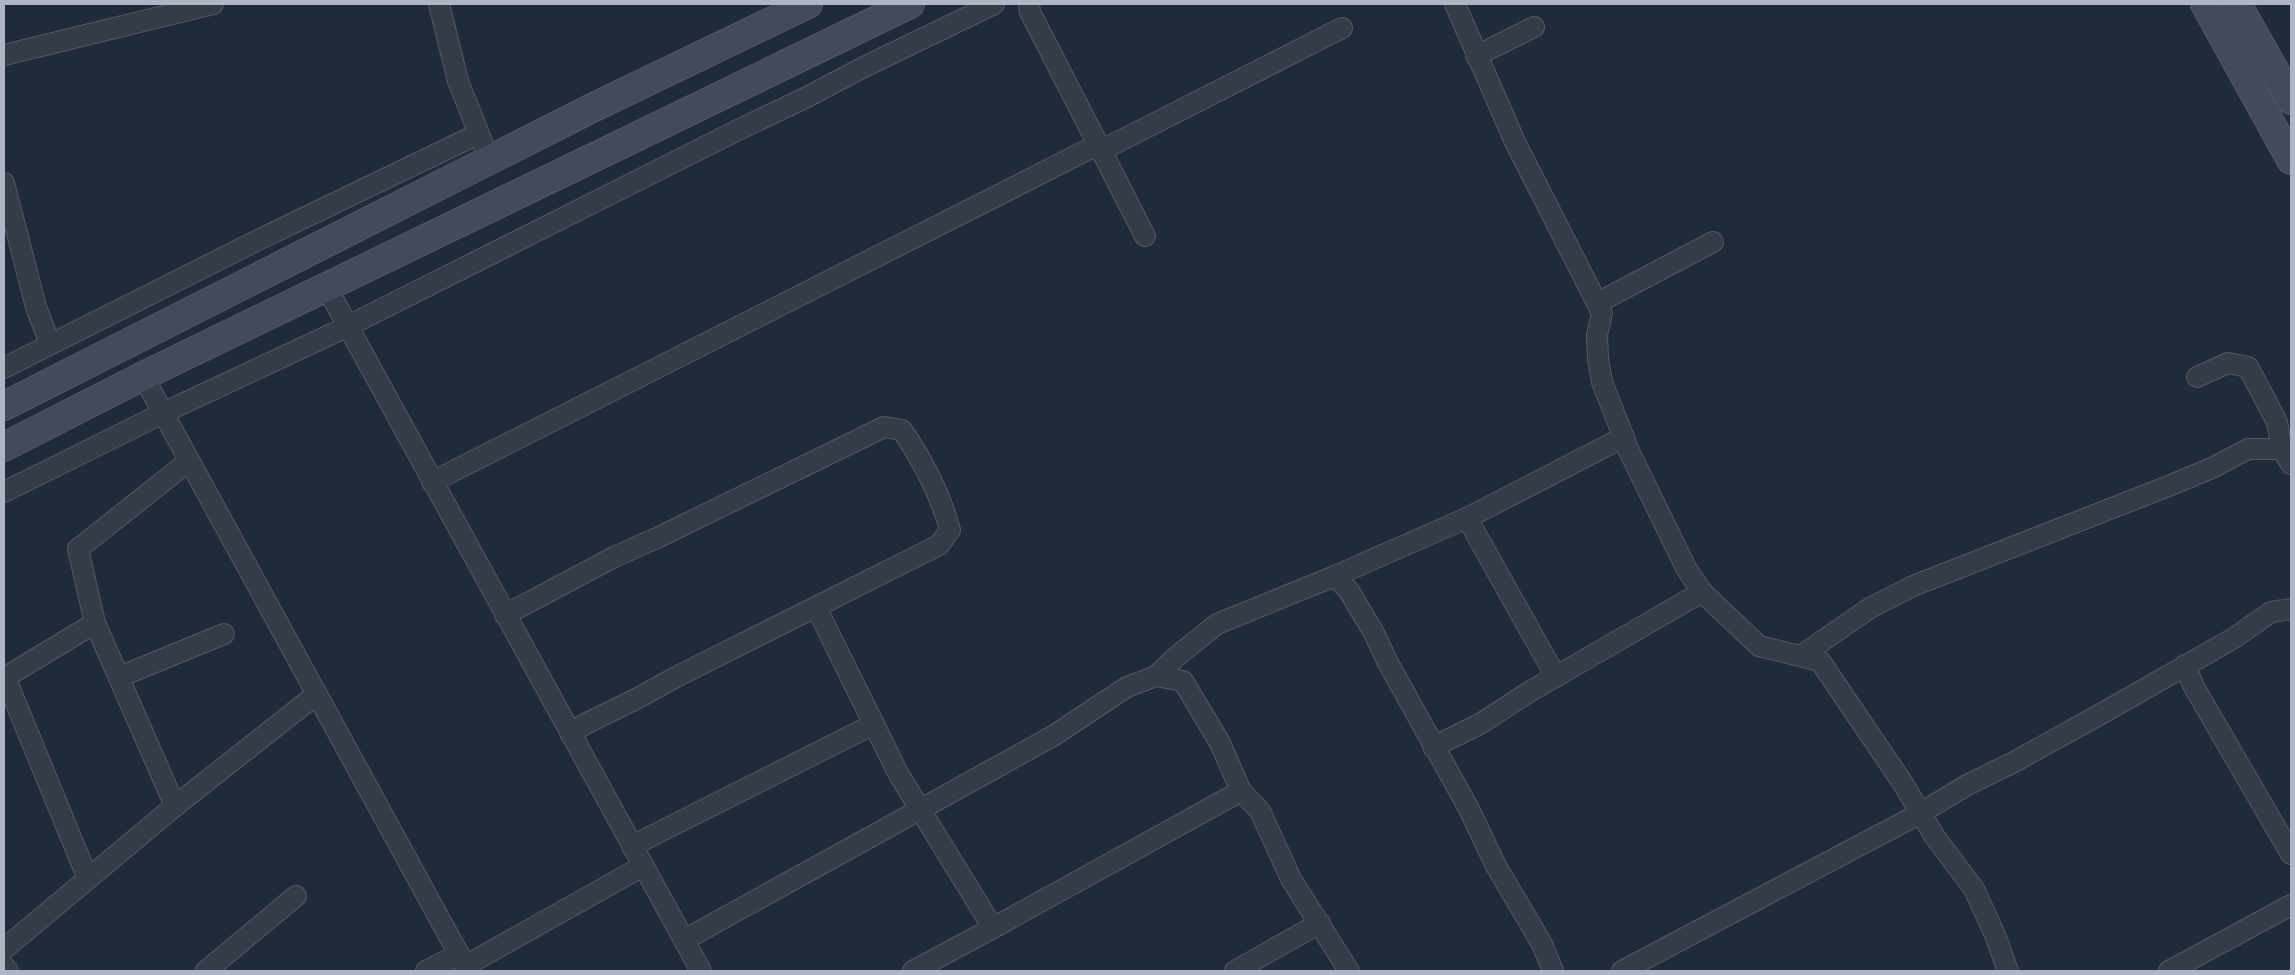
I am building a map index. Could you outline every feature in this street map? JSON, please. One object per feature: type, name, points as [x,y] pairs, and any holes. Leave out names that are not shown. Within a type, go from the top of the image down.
[{"type":"street","points":[[4,55],[213,4]]},
{"type":"street","points":[[438,4],[458,81],[478,134],[491,159]]},
{"type":"street","points":[[4,406],[600,104],[808,4]]},
{"type":"street","points":[[4,447],[143,376],[910,4]]},
{"type":"street","points":[[4,492],[163,412],[347,327],[864,67],[994,4]]},
{"type":"street","points":[[1029,4],[1030,12],[1145,236]]},
{"type":"street","points":[[1455,4],[1515,142],[1602,313],[1597,335],[1601,374],[1624,438],[1686,568],[1702,592],[1759,646],[1802,655],[1820,661],[1876,741],[1935,837],[1974,888],[1995,935],[2008,971]]},
{"type":"street","points":[[2205,4],[2291,160]]},
{"type":"street","points":[[2237,4],[2291,100]]},
{"type":"street","points":[[1476,56],[1534,27]]},
{"type":"street","points":[[432,482],[1100,147],[1342,28]]},
{"type":"street","points":[[4,368],[258,240],[478,134]]},
{"type":"street","points":[[4,183],[36,307],[50,344]]},
{"type":"street","points":[[1596,302],[1714,242]]},
{"type":"street","points":[[327,288],[701,971]]},
{"type":"street","points":[[1802,655],[1870,608],[1914,586],[2166,487],[2212,468],[2248,449],[2286,456],[2277,422],[2248,367],[2228,363],[2197,377]]},
{"type":"street","points":[[143,376],[464,964]]},
{"type":"street","points":[[505,615],[614,557],[659,537],[884,427],[902,430],[921,457],[944,509],[950,530],[939,545],[678,676],[583,726],[571,735]]},
{"type":"street","points":[[684,940],[920,807],[1053,736],[1126,687],[1156,676],[1176,656],[1217,624],[1335,576],[1467,518],[1624,438]]},
{"type":"street","points":[[175,806],[95,623],[78,548],[190,462]]},
{"type":"street","points":[[1467,518],[1556,677]]},
{"type":"street","points":[[1335,576],[1350,591],[1433,747],[1469,809],[1496,866],[1542,944],[1553,971]]},
{"type":"street","points":[[1433,747],[1480,724],[1556,677],[1702,592]]},
{"type":"street","points":[[816,607],[899,775],[993,928]]},
{"type":"street","points":[[1622,971],[1921,813],[1967,784],[2014,762],[2234,638],[2271,612],[2288,608]]},
{"type":"street","points":[[88,879],[4,677],[95,623]]},
{"type":"street","points":[[119,677],[224,634]]},
{"type":"street","points":[[2185,665],[2194,687],[2291,854]]},
{"type":"street","points":[[1156,676],[1182,681],[1220,743],[1241,791],[1260,811],[1291,879],[1320,922],[1349,971]]},
{"type":"street","points":[[4,949],[175,806],[317,694]]},
{"type":"street","points":[[632,846],[874,724]]},
{"type":"street","points":[[913,971],[1241,791]]},
{"type":"street","points":[[426,971],[464,964],[643,866]]},
{"type":"street","points":[[206,971],[296,896]]},
{"type":"street","points":[[2169,971],[2291,905]]},
{"type":"street","points":[[1234,971],[1320,922]]},
{"type":"street","points":[[4,966],[8,971]]}]
